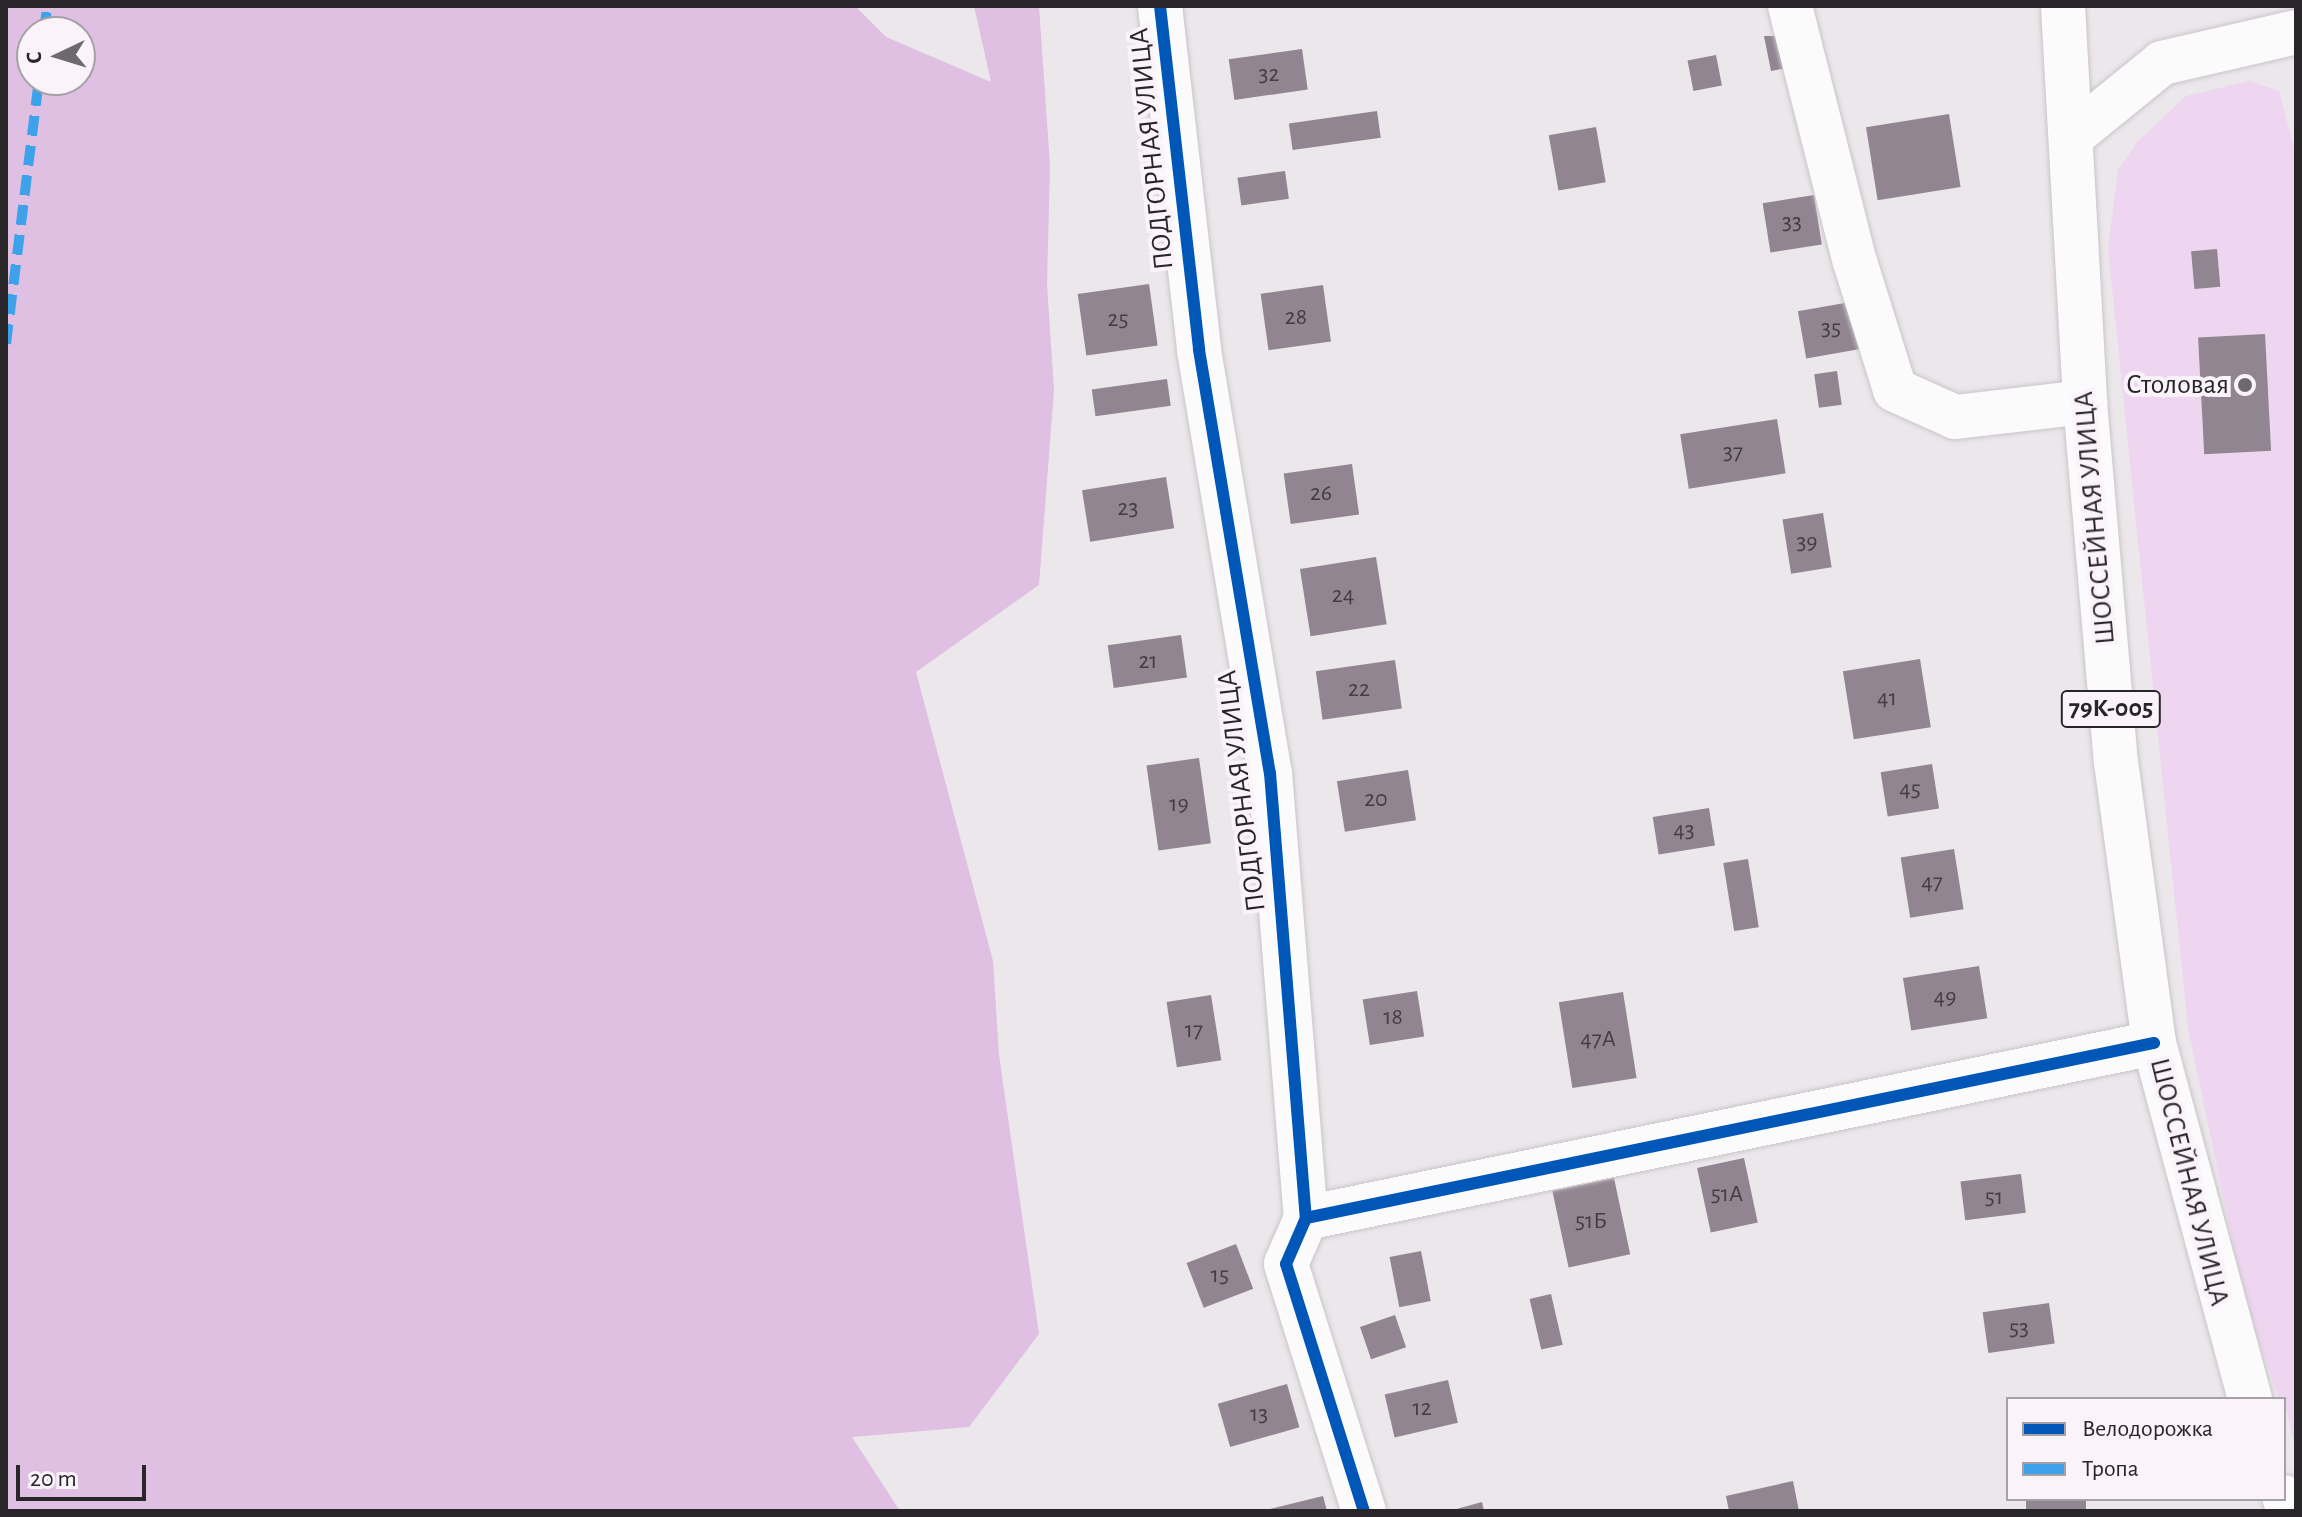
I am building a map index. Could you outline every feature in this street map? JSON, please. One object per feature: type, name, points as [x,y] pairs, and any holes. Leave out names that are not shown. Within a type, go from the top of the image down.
[{"type":"street","name":"ПОДГОРНАЯ УЛИЦА","points":[[1160,6],[1199,350],[1270,773],[1306,1218],[1286,1264],[1364,1511]]},
{"type":"street","points":[[1790,6],[1855,262],[1895,390],[1955,417],[2085,402]]},
{"type":"street","name":"ШОССЕЙНАЯ УЛИЦА","points":[[2063,6],[2085,402],[2116,762],[2154,1043],[2249,1397]]},
{"type":"street","points":[[2071,137],[2162,63],[2296,32]]},
{"type":"street","points":[[1306,1218],[2154,1043]]},
{"type":"shaded area","points":[[6,6],[855,6],[886,37],[991,82],[974,6],[1039,6],[1050,166],[1047,285],[1054,390],[1039,585],[916,672],[993,961],[999,1055],[1039,1334],[969,1427],[852,1437],[900,1511],[6,1511]]},
{"type":"shaded area","points":[[2249,81],[2279,91],[2296,156],[2296,1452],[2286,1397],[2278,1397],[2245,1301],[2188,1028],[2108,249],[2118,170],[2138,141],[2186,96]]},
{"type":"building","points":[[1764,36],[1797,36],[1802,65],[1771,71]]},
{"type":"building","points":[[1302,49],[1308,90],[1234,100],[1229,59]]},
{"type":"building","points":[[1716,55],[1722,85],[1693,91],[1688,61]]},
{"type":"building","points":[[1377,111],[1381,138],[1293,150],[1289,123]]},
{"type":"building","points":[[1949,114],[1961,187],[1878,200],[1866,127]]},
{"type":"building","points":[[1596,127],[1606,182],[1558,190],[1549,135]]},
{"type":"building","points":[[1285,171],[1289,199],[1241,205],[1237,178]]},
{"type":"building","points":[[1814,195],[1822,244],[1770,253],[1763,203]]},
{"type":"building","points":[[2217,249],[2220,287],[2194,289],[2191,251]]},
{"type":"building","points":[[1149,284],[1158,345],[1086,355],[1078,294]]},
{"type":"building","points":[[1323,285],[1331,341],[1269,350],[1261,294]]},
{"type":"building","points":[[1856,301],[1864,348],[1806,359],[1798,311]]},
{"type":"building","points":[[2265,334],[2271,451],[2204,454],[2198,338]]},
{"type":"building","points":[[1837,371],[1842,405],[1819,408],[1814,374]]},
{"type":"building","points":[[1167,379],[1171,406],[1095,416],[1092,390]]},
{"type":"building","points":[[1777,419],[1786,473],[1689,489],[1680,434]]},
{"type":"building","points":[[1352,464],[1359,515],[1291,524],[1284,474]]},
{"type":"building","points":[[1166,477],[1174,528],[1090,542],[1082,490]]},
{"type":"building","points":[[1823,513],[1832,567],[1791,574],[1783,519]]},
{"type":"building","points":[[1376,557],[1387,624],[1311,636],[1300,569]]},
{"type":"building","points":[[1181,635],[1187,678],[1114,688],[1108,645]]},
{"type":"building","points":[[1920,659],[1931,727],[1854,739],[1843,671]]},
{"type":"building","points":[[1395,660],[1402,709],[1323,720],[1316,671]]},
{"type":"building","points":[[1199,758],[1211,843],[1158,851],[1147,765]]},
{"type":"building","points":[[1932,764],[1939,808],[1888,817],[1881,772]]},
{"type":"building","points":[[1408,770],[1416,820],[1345,832],[1337,781]]},
{"type":"building","points":[[1709,808],[1715,846],[1659,854],[1653,817]]},
{"type":"building","points":[[1954,849],[1964,909],[1910,918],[1901,857]]},
{"type":"building","points":[[1748,859],[1759,927],[1734,931],[1723,863]]},
{"type":"building","points":[[1979,966],[1987,1018],[1911,1030],[1903,978]]},
{"type":"building","points":[[1417,991],[1424,1036],[1370,1045],[1363,1000]]},
{"type":"building","points":[[1623,992],[1637,1078],[1572,1088],[1559,1002]]},
{"type":"building","points":[[1211,995],[1221,1060],[1177,1067],[1167,1002]]},
{"type":"building","points":[[1744,1158],[1758,1223],[1711,1233],[1697,1168]]},
{"type":"building","points":[[2021,1174],[2026,1213],[1965,1220],[1960,1181]]},
{"type":"building","points":[[1614,1178],[1630,1254],[1569,1267],[1552,1191]]},
{"type":"building","points":[[1236,1244],[1253,1289],[1204,1308],[1187,1263]]},
{"type":"building","points":[[1421,1251],[1431,1301],[1399,1307],[1390,1257]]},
{"type":"building","points":[[1551,1294],[1563,1345],[1541,1350],[1530,1299]]},
{"type":"building","points":[[2049,1303],[2055,1344],[1988,1353],[1983,1312]]},
{"type":"building","points":[[1395,1315],[1406,1347],[1371,1359],[1360,1327]]},
{"type":"building","points":[[1448,1380],[1458,1423],[1395,1437],[1385,1395]]},
{"type":"building","points":[[1287,1384],[1299,1427],[1230,1447],[1218,1404]]},
{"type":"building","points":[[1793,1481],[1799,1511],[1729,1511],[1726,1496]]},
{"type":"building","points":[[1323,1496],[1327,1511],[1266,1511],[1266,1510]]},
{"type":"building","points":[[2026,1501],[2086,1501],[2086,1511],[2026,1511]]},
{"type":"building","points":[[1482,1502],[1484,1511],[1453,1511],[1453,1510]]},
{"type":"marked path","points":[[46,16],[47,6]]},
{"type":"marked path","points":[[6,344],[37,96]]},
{"type":"cycle path","points":[[1160,6],[1199,350],[1270,773],[1306,1218],[1286,1264],[1364,1511]]},
{"type":"cycle path","points":[[1306,1218],[2154,1043]]},
{"type":"place","name":"Столовая","points":[[2245,385]]}]
